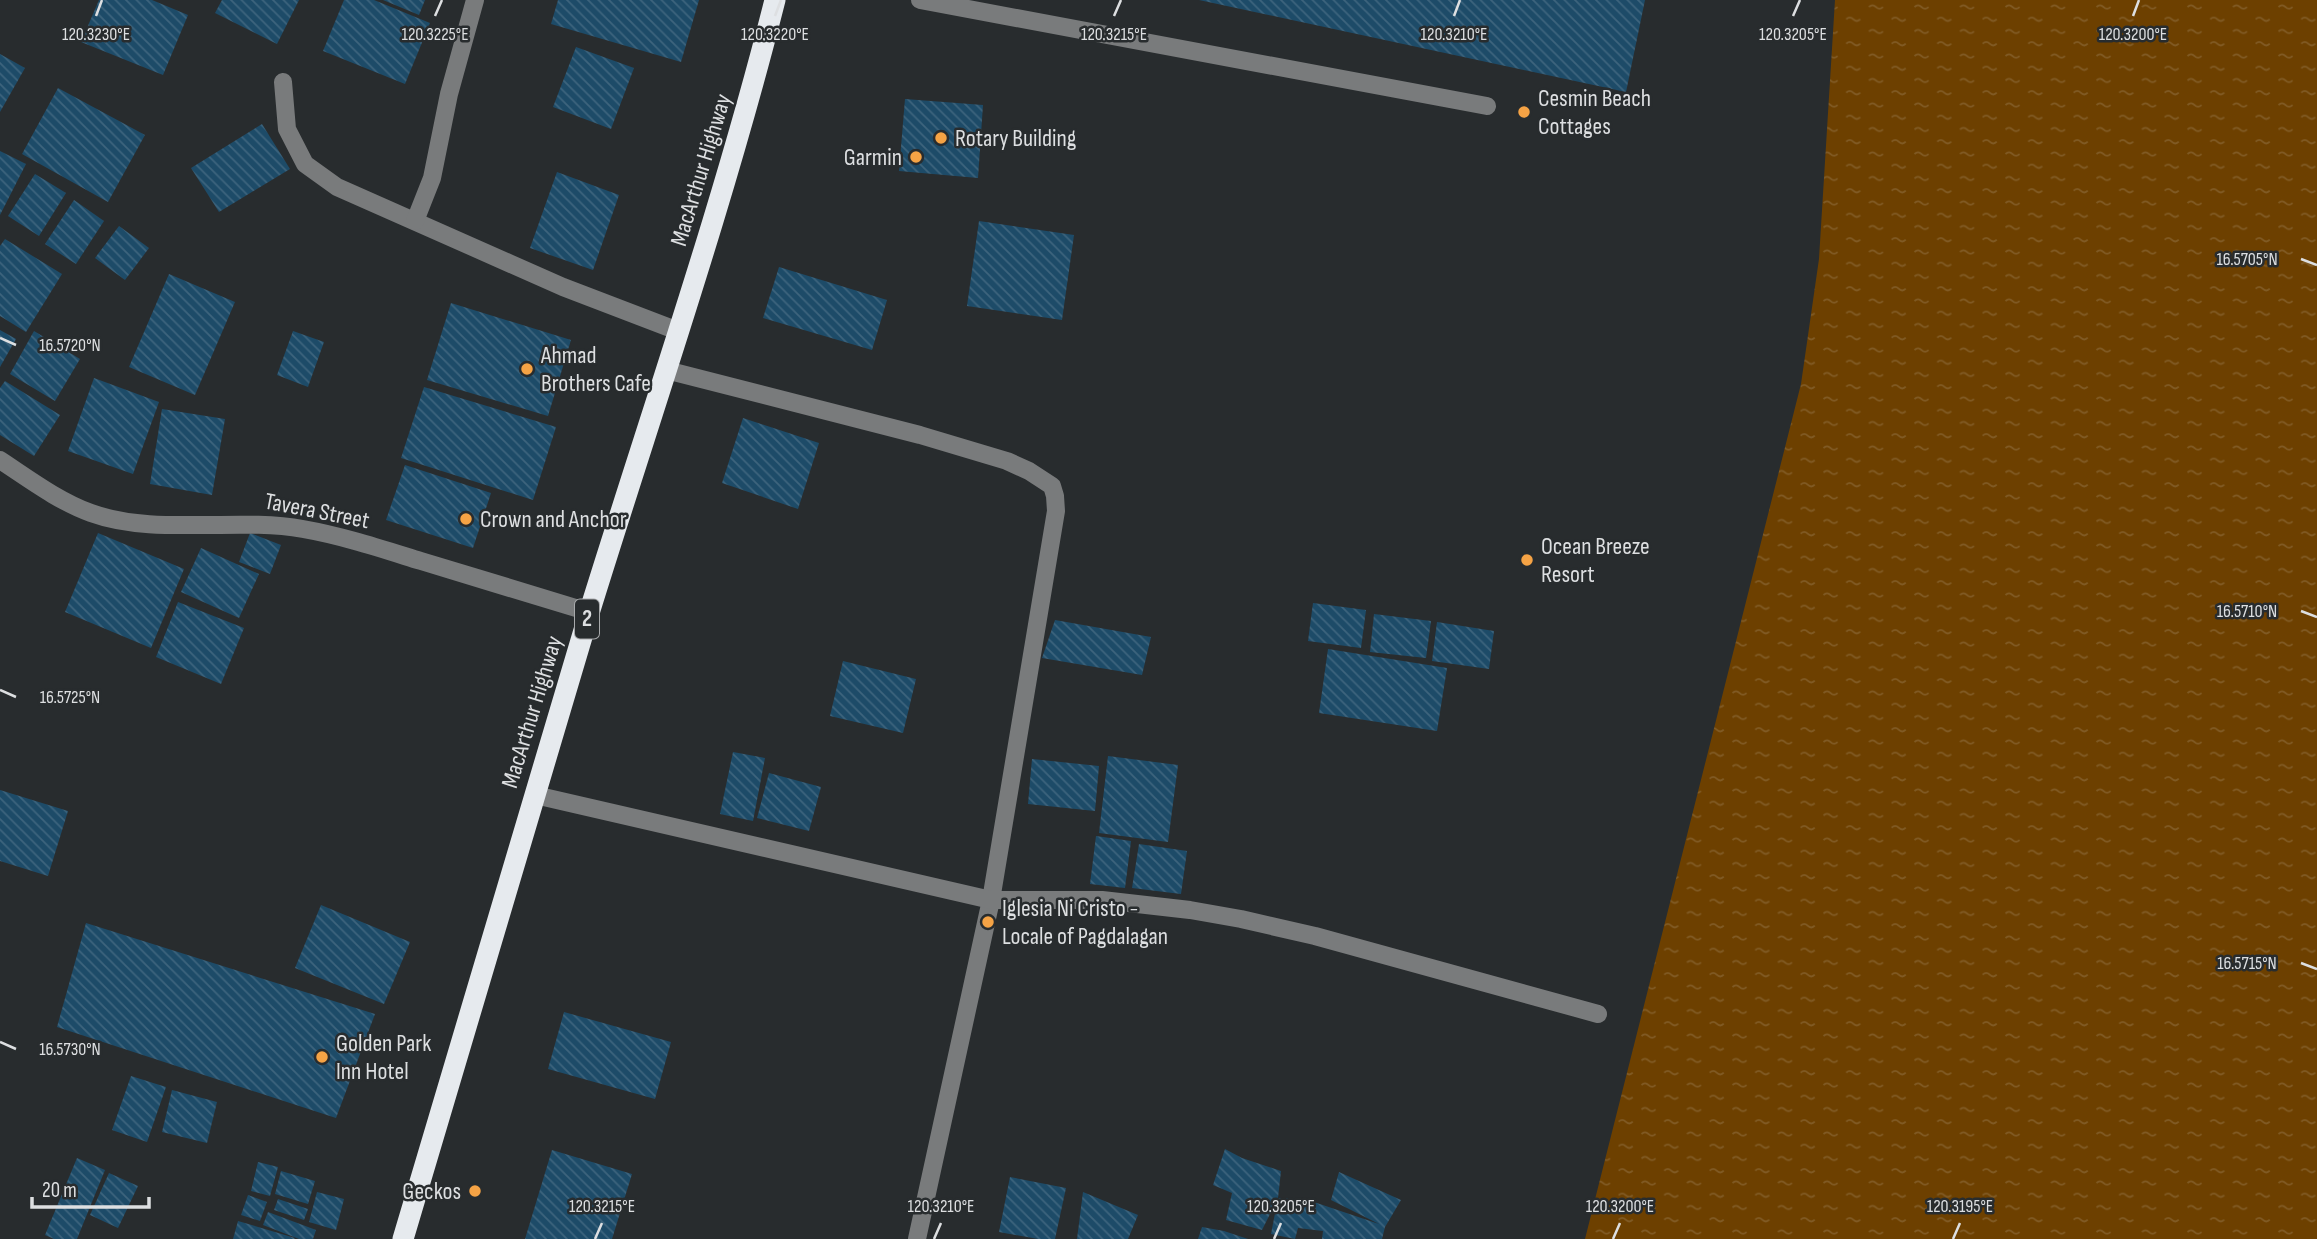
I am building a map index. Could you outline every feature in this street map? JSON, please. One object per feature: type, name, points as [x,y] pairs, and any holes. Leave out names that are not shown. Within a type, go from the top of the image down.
[{"type":"highway","name":"MacArthur Highway","points":[[403,1239],[589,612],[752,91],[775,0]]},
{"type":"street","points":[[415,221],[432,178],[449,94],[475,0]]},
{"type":"street","points":[[920,0],[1487,106]]},
{"type":"street","points":[[283,82],[287,129],[305,164],[337,187],[563,287],[678,331]]},
{"type":"street","points":[[666,370],[987,454],[1029,471],[1052,486],[1055,496],[1056,511],[991,900],[917,1239]]},
{"type":"street","name":"Tavera Street","points":[[0,460],[61,500],[93,514],[118,520],[152,523],[261,523],[304,529],[351,540],[589,612]]},
{"type":"street","points":[[535,795],[991,900],[1102,900],[1241,919],[1315,936],[1598,1014]]},
{"type":"water","points":[[1835,0],[2317,0],[2317,1239],[1585,1239],[1801,384],[1819,259]]},
{"type":"building","points":[[99,0],[152,0],[188,15],[163,75],[81,42]]},
{"type":"building","points":[[222,0],[299,0],[277,44],[215,13]]},
{"type":"building","points":[[344,0],[374,0],[430,23],[405,84],[323,51]]},
{"type":"building","points":[[383,0],[425,0],[419,15]]},
{"type":"building","points":[[558,0],[699,0],[681,62],[551,24]]},
{"type":"building","points":[[1199,0],[1645,0],[1626,92]]},
{"type":"building","points":[[576,47],[634,68],[611,129],[553,107]]},
{"type":"building","points":[[0,54],[25,68],[0,112]]},
{"type":"building","points":[[58,88],[145,135],[108,202],[22,154]]},
{"type":"building","name":"Rotary Building","points":[[905,99],[983,105],[978,178],[899,171]]},
{"type":"building","points":[[262,124],[290,169],[219,212],[191,168]]},
{"type":"building","points":[[0,151],[26,164],[0,215]]},
{"type":"building","points":[[557,172],[619,195],[593,270],[530,248]]},
{"type":"building","points":[[35,174],[66,193],[39,236],[8,216]]},
{"type":"building","points":[[74,200],[104,221],[76,264],[45,244]]},
{"type":"building","points":[[979,221],[1074,235],[1062,320],[967,306]]},
{"type":"building","points":[[119,226],[149,248],[125,280],[95,258]]},
{"type":"building","points":[[5,239],[62,274],[26,332],[0,316],[0,246]]},
{"type":"building","points":[[779,267],[887,300],[872,350],[763,318]]},
{"type":"building","points":[[169,274],[235,302],[195,395],[129,367]]},
{"type":"building","points":[[451,303],[571,340],[548,416],[427,380]]},
{"type":"building","points":[[0,330],[16,339],[0,367]]},
{"type":"building","points":[[34,331],[80,359],[55,401],[10,374]]},
{"type":"building","points":[[293,331],[324,342],[308,387],[277,375]]},
{"type":"building","points":[[94,378],[159,402],[133,474],[68,451]]},
{"type":"building","points":[[5,381],[60,415],[34,456],[0,435],[0,388]]},
{"type":"building","points":[[424,387],[556,427],[533,500],[401,458]]},
{"type":"building","points":[[162,409],[225,419],[212,495],[150,484]]},
{"type":"building","points":[[743,418],[819,443],[798,509],[722,483]]},
{"type":"building","points":[[405,465],[491,493],[473,548],[386,520]]},
{"type":"building","points":[[98,533],[184,569],[151,648],[65,612]]},
{"type":"building","points":[[250,533],[281,545],[270,574],[239,562]]},
{"type":"building","points":[[201,548],[259,574],[239,618],[181,592]]},
{"type":"building","points":[[178,602],[244,628],[221,684],[156,657]]},
{"type":"building","points":[[1313,603],[1366,610],[1361,648],[1308,641]]},
{"type":"building","points":[[1374,614],[1431,621],[1426,658],[1370,652]]},
{"type":"building","points":[[1055,620],[1151,637],[1142,675],[1042,658]]},
{"type":"building","points":[[1437,622],[1494,631],[1489,669],[1432,661]]},
{"type":"building","points":[[1328,649],[1447,668],[1437,731],[1319,713]]},
{"type":"building","points":[[843,661],[916,679],[903,733],[830,716]]},
{"type":"building","points":[[733,752],[765,758],[753,821],[720,814]]},
{"type":"building","points":[[1108,756],[1178,765],[1168,842],[1099,833]]},
{"type":"building","points":[[1032,759],[1099,766],[1095,811],[1028,804]]},
{"type":"building","points":[[769,773],[821,787],[809,831],[757,818]]},
{"type":"building","points":[[0,790],[68,811],[48,876],[0,861]]},
{"type":"building","points":[[1096,836],[1131,841],[1125,888],[1090,884]]},
{"type":"building","points":[[1139,844],[1187,851],[1181,894],[1132,888]]},
{"type":"building","points":[[321,905],[410,942],[384,1004],[295,968]]},
{"type":"building","points":[[86,923],[375,1014],[336,1118],[57,1027]]},
{"type":"building","points":[[564,1012],[671,1042],[655,1099],[548,1069]]},
{"type":"building","points":[[131,1076],[166,1087],[147,1142],[112,1130]]},
{"type":"building","points":[[172,1090],[217,1102],[207,1143],[162,1132]]},
{"type":"building","points":[[1225,1149],[1242,1158],[1281,1171],[1278,1198],[1262,1230],[1226,1220],[1232,1193],[1213,1185]]},
{"type":"building","points":[[552,1150],[632,1174],[612,1239],[525,1239]]},
{"type":"building","points":[[77,1158],[105,1170],[77,1239],[54,1239],[45,1235]]},
{"type":"building","points":[[258,1162],[278,1167],[270,1196],[251,1191]]},
{"type":"building","points":[[281,1171],[315,1181],[308,1204],[275,1194]]},
{"type":"building","points":[[1339,1172],[1401,1200],[1385,1227],[1382,1239],[1322,1239],[1323,1231],[1298,1228],[1295,1239],[1271,1234],[1278,1198],[1308,1200],[1379,1224],[1331,1200]]},
{"type":"building","points":[[109,1173],[138,1186],[118,1228],[90,1215]]},
{"type":"building","points":[[1010,1177],[1066,1188],[1055,1239],[1038,1239],[999,1232]]},
{"type":"building","points":[[317,1192],[344,1199],[336,1230],[309,1222]]},
{"type":"building","points":[[1083,1192],[1138,1215],[1128,1239],[1077,1239]]},
{"type":"building","points":[[248,1195],[267,1202],[260,1221],[241,1215]]},
{"type":"building","points":[[278,1199],[308,1209],[304,1220],[274,1210]]},
{"type":"building","points":[[268,1212],[316,1230],[313,1239],[299,1239],[263,1225]]},
{"type":"building","points":[[238,1221],[295,1238],[233,1239]]},
{"type":"building","points":[[1202,1227],[1224,1231],[1248,1239],[1198,1239]]},
{"type":"place","name":"Cesmin Beach Cottages","points":[[1524,112]]},
{"type":"place","name":"Rotary Building","points":[[941,138]]},
{"type":"place","name":"Garmin","points":[[916,157]]},
{"type":"place","name":"Ahmad Brothers Cafe","points":[[527,369]]},
{"type":"place","name":"Crown and Anchor","points":[[466,519]]},
{"type":"place","name":"Ocean Breeze Resort","points":[[1527,560]]},
{"type":"place","name":"Iglesia Ni Cristo - Locale of Pagdalagan","points":[[988,922]]},
{"type":"place","name":"Golden Park Inn Hotel","points":[[322,1057]]},
{"type":"place","name":"Geckos","points":[[475,1191]]}]
